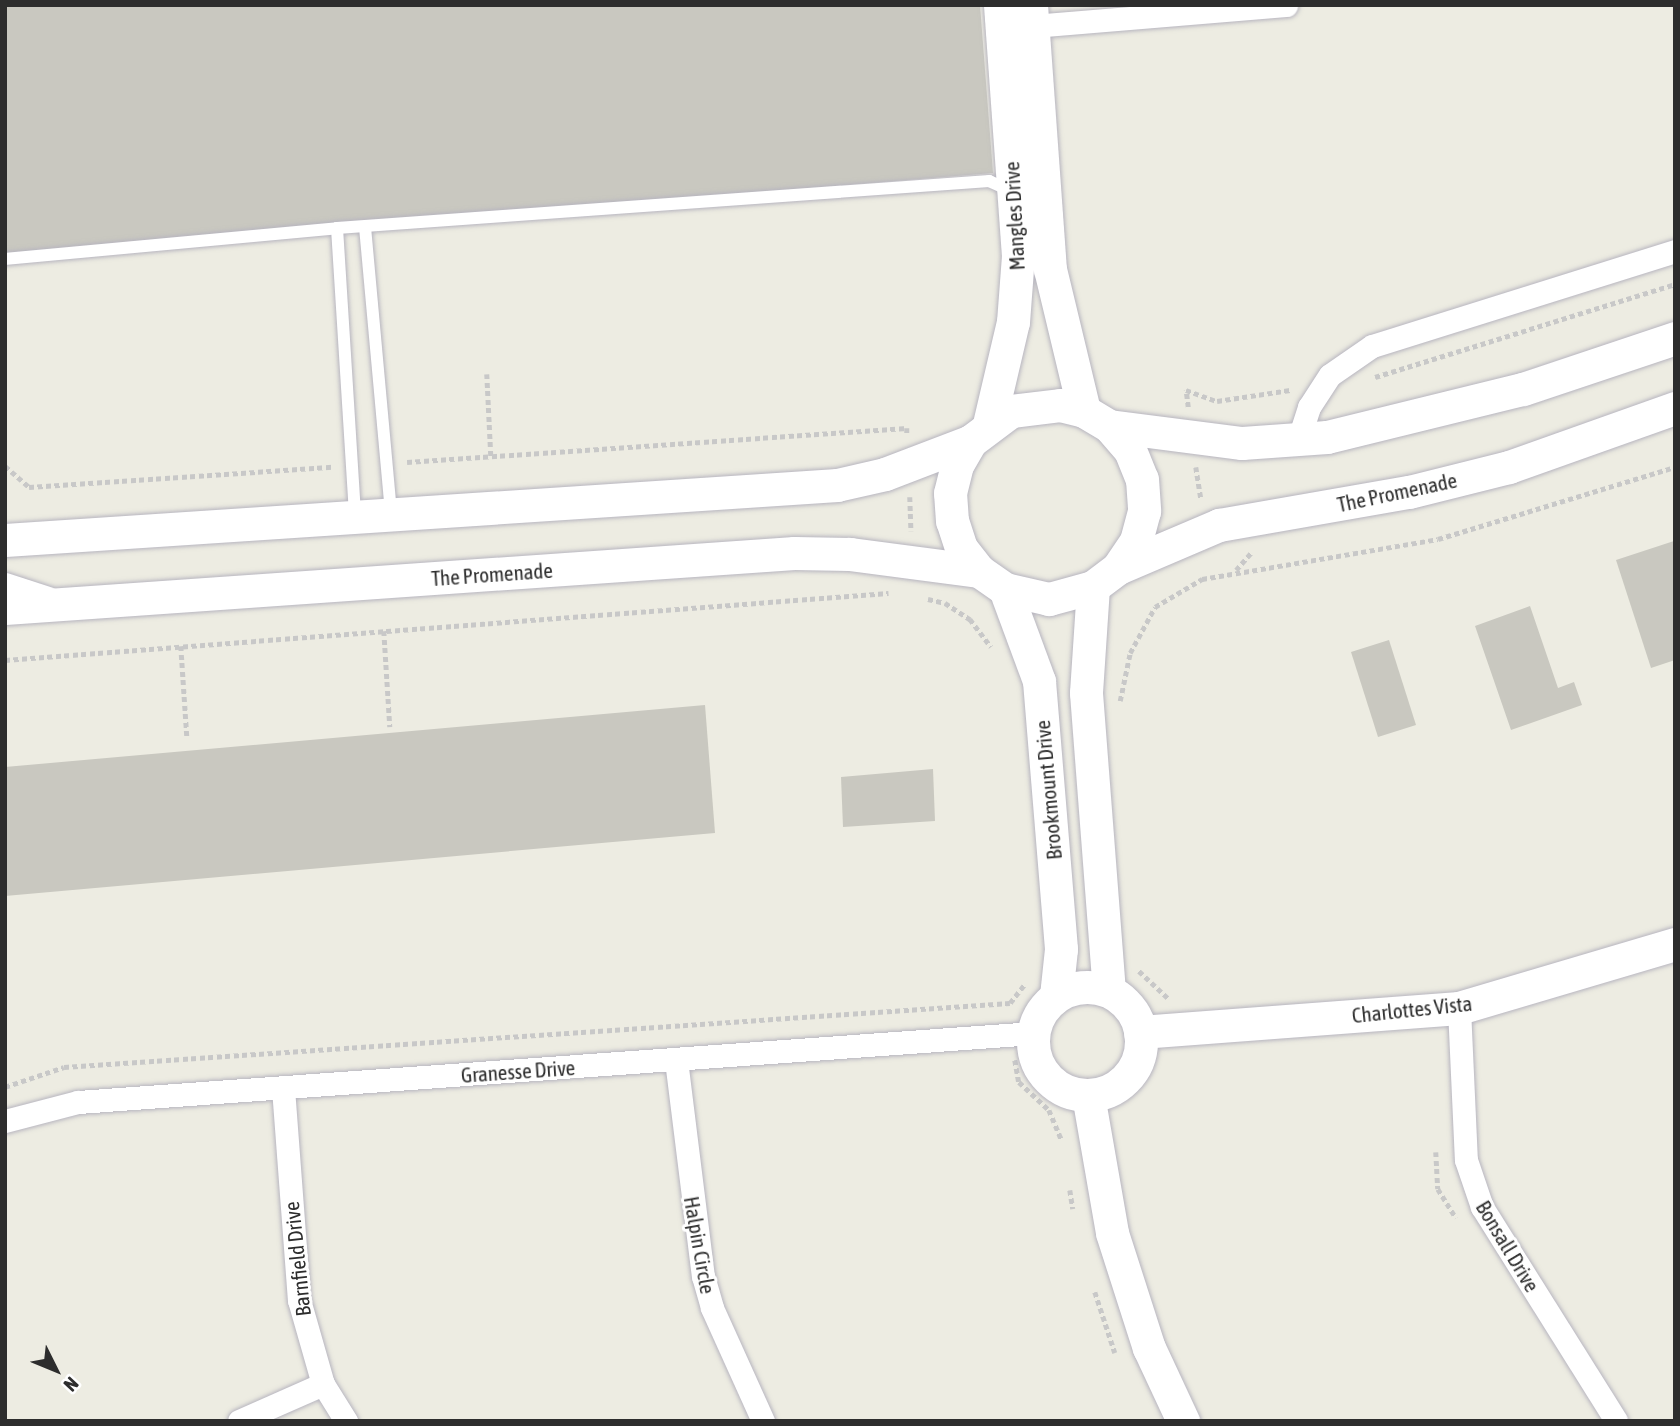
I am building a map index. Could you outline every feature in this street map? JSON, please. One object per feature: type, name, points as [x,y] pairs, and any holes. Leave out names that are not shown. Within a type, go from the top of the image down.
[{"type":"main road","name":"Mangles Drive","points":[[980,432],[1017,297],[1013,192],[1000,5]]},
{"type":"main road","name":"Mangles Drive","points":[[1032,15],[1046,225],[1057,310],[1097,419]]},
{"type":"main road","points":[[1013,192],[1034,202],[1046,225]]},
{"type":"main road","points":[[5,540],[837,485],[909,465],[1035,405],[1193,440],[1298,441],[1445,411],[1675,338]]},
{"type":"main road","name":"The Promenade","points":[[1105,577],[1205,529],[1409,492],[1509,467],[1675,408]]},
{"type":"main road","points":[[980,432],[957,465],[950,493],[952,522],[961,548],[992,580],[1049,599],[1105,577],[1136,541],[1144,511],[1142,479],[1134,460],[1097,419]]},
{"type":"main road","name":"The Promenade","points":[[5,608],[794,553],[850,554],[913,562],[992,580]]},
{"type":"main road","name":"Brookmount Drive","points":[[1105,577],[1087,682],[1102,949],[1109,991]]},
{"type":"main road","name":"Brookmount Drive","points":[[992,580],[1038,681],[1061,949],[1043,986]]},
{"type":"main road","name":"Charlottes Vista","points":[[1140,1032],[1459,1008],[1675,944]]},
{"type":"main road","points":[[1043,986],[1109,991],[1135,1015],[1141,1048],[1128,1076],[1103,1093],[1088,1095],[1072,1093],[1046,1077],[1023,1034],[1041,1012],[1043,986]]},
{"type":"main road","points":[[1088,1095],[1112,1233],[1149,1348],[1183,1421]]},
{"type":"street","points":[[1032,15],[1286,5]]},
{"type":"street","points":[[1298,441],[1309,407],[1323,385],[1372,346],[1675,251]]},
{"type":"street","points":[[5,584],[68,604]]},
{"type":"street","name":"Bonsall Drive","points":[[1459,1008],[1466,1160],[1482,1207],[1616,1421]]},
{"type":"street","name":"Granesse Drive","points":[[5,1121],[78,1102],[1023,1034]]},
{"type":"street","name":"Halpin Circle","points":[[676,1060],[703,1276],[712,1308],[763,1421]]},
{"type":"street","name":"Barnfield Drive","points":[[283,1088],[295,1277],[323,1384],[346,1421]]},
{"type":"street","points":[[239,1421],[323,1384]]},
{"type":"lane","points":[[5,259],[337,229],[989,181],[1013,192]]},
{"type":"lane","points":[[365,227],[391,513]]},
{"type":"lane","points":[[337,229],[355,516]]},
{"type":"path","points":[[1371,378],[1675,284]]},
{"type":"path","points":[[486,374],[491,456]]},
{"type":"path","points":[[1205,529],[1186,390],[1217,401],[1323,385]]},
{"type":"path","points":[[386,463],[907,428],[914,596],[945,603],[970,619],[999,658]]},
{"type":"path","points":[[5,466],[29,487],[352,466]]},
{"type":"path","points":[[1118,708],[1129,653],[1155,607],[1202,579],[1438,539],[1675,467]]},
{"type":"path","points":[[5,660],[897,593]]},
{"type":"path","points":[[384,631],[390,727]]},
{"type":"path","points":[[181,646],[187,737]]},
{"type":"path","points":[[1087,682],[1125,678]]},
{"type":"path","points":[[1137,956],[1138,970],[1166,998],[1179,997]]},
{"type":"path","points":[[5,1087],[64,1067],[1010,1003],[1043,986]]},
{"type":"path","points":[[1010,1003],[1023,1034],[1019,1082],[1049,1110],[1066,1153]]},
{"type":"path","points":[[1068,1176],[1076,1221]]},
{"type":"path","points":[[1092,1283],[1117,1359]]},
{"type":"building","points":[[5,5],[980,5],[993,173],[5,254]]},
{"type":"building","points":[[1674,541],[1675,660],[1651,668],[1616,560]]},
{"type":"building","points":[[1530,606],[1558,688],[1574,682],[1582,705],[1511,730],[1475,626]]},
{"type":"building","points":[[1389,640],[1416,725],[1378,737],[1351,652]]},
{"type":"building","points":[[705,705],[715,833],[5,896],[5,767]]},
{"type":"building","points":[[933,769],[935,821],[843,827],[841,777]]}]
